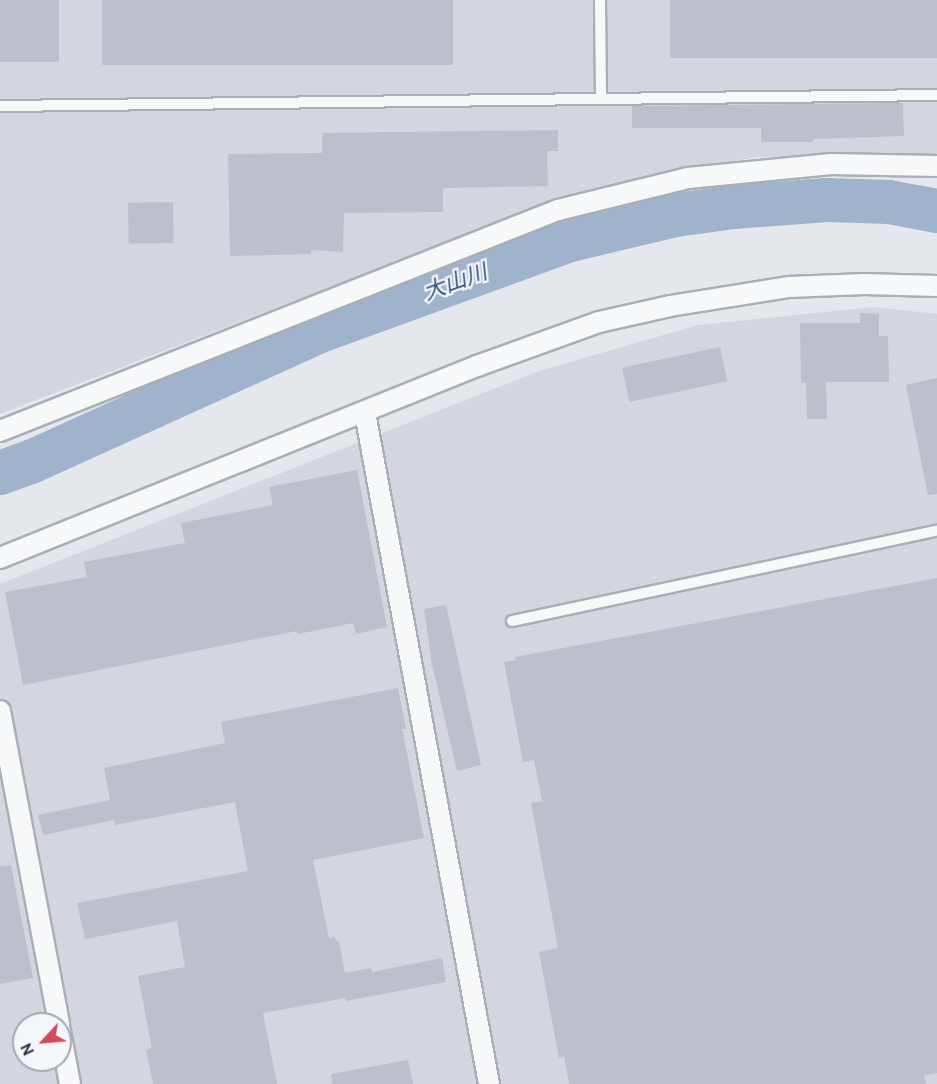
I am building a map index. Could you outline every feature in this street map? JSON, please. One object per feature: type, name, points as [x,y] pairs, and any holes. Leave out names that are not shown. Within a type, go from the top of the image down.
[{"type":"street","points":[[0,431],[558,210],[688,178],[831,164],[937,166]]},
{"type":"street","points":[[0,558],[477,366],[599,322],[660,308],[789,286],[864,284],[937,286]]},
{"type":"street","points":[[364,413],[489,1084]]},
{"type":"street","points":[[0,711],[57,1012]]},
{"type":"lane","points":[[600,0],[601,98]]},
{"type":"lane","points":[[0,106],[937,94]]},
{"type":"lane","points":[[512,621],[937,531]]},
{"type":"shaded area","points":[[0,0],[937,0],[937,157],[758,157],[660,173],[525,212],[0,414]]},
{"type":"shaded area","points":[[874,307],[937,314],[937,1084],[0,1084],[0,584],[539,371],[698,325]]},
{"type":"building","points":[[0,0],[59,0],[59,62],[0,62]]},
{"type":"building","points":[[102,0],[453,0],[453,65],[102,65]]},
{"type":"building","points":[[670,0],[937,0],[937,58],[670,58]]},
{"type":"building","points":[[903,103],[904,136],[813,139],[813,142],[761,142],[761,128],[632,128],[632,106]]},
{"type":"building","points":[[558,130],[558,151],[547,151],[548,186],[443,188],[443,212],[344,213],[343,252],[311,250],[311,254],[230,256],[228,154],[322,153],[322,133]]},
{"type":"building","points":[[173,202],[174,243],[129,244],[128,203]]},
{"type":"building","points":[[860,313],[879,314],[879,336],[888,336],[889,382],[826,382],[827,419],[807,419],[806,383],[801,383],[800,323],[860,323]]},
{"type":"building","points":[[720,347],[727,381],[629,402],[622,368]]},
{"type":"building","points":[[937,378],[937,494],[928,495],[906,385]]},
{"type":"building","points":[[357,470],[387,627],[356,634],[353,623],[298,634],[297,631],[23,685],[5,592],[87,577],[84,562],[185,543],[181,523],[273,505],[269,487]]},
{"type":"building","points":[[937,578],[937,1073],[924,1075],[926,1084],[569,1084],[564,1056],[559,1058],[539,952],[558,948],[531,803],[542,801],[534,760],[523,762],[504,662],[516,660],[515,657]]},
{"type":"building","points":[[446,605],[481,765],[457,771],[432,664],[424,609]]},
{"type":"building","points":[[398,688],[406,729],[402,729],[424,838],[313,860],[329,938],[335,937],[336,941],[339,941],[345,973],[371,968],[372,972],[442,958],[446,982],[346,1001],[345,998],[263,1013],[277,1084],[153,1084],[146,1050],[152,1048],[138,976],[185,967],[177,921],[85,939],[77,903],[248,871],[235,802],[115,825],[114,820],[43,835],[38,815],[110,800],[104,768],[225,743],[221,722]]},
{"type":"building","points":[[11,865],[33,978],[0,984],[0,866]]},
{"type":"building","points":[[408,1060],[413,1084],[332,1084],[331,1074]]},
{"type":"waterway","name":"大山川","points":[[0,473],[33,461],[317,332],[570,240],[676,215],[733,207],[827,200],[889,202],[937,211]]}]
